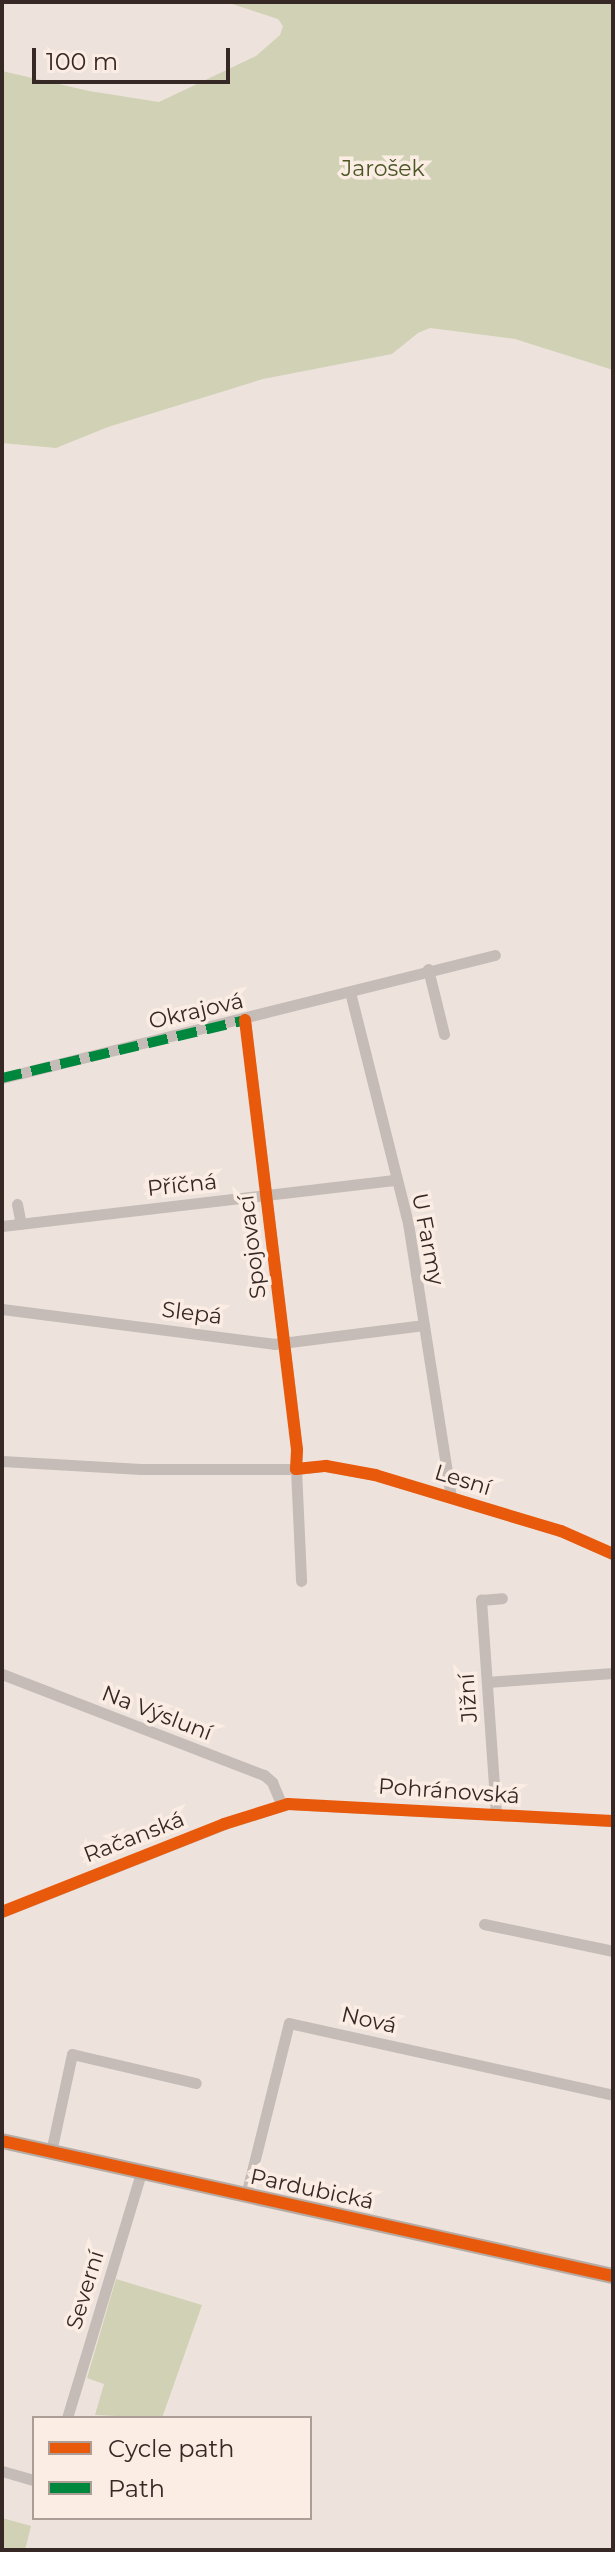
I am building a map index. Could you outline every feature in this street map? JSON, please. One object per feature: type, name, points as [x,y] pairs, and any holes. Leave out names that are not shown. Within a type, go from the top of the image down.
[{"type":"street","name":"Okrajová","points":[[2,1078],[245,1020],[428,969],[495,955]]},
{"type":"street","points":[[428,969],[444,1034]]},
{"type":"street","name":"U Farmy","points":[[350,992],[408,1223],[451,1497]]},
{"type":"street","name":"Spojovací","points":[[245,1020],[297,1450],[296,1469]]},
{"type":"street","name":"Příčná","points":[[2,1226],[396,1180]]},
{"type":"street","points":[[17,1204],[21,1224]]},
{"type":"street","name":"Slepá","points":[[2,1309],[284,1343],[424,1325]]},
{"type":"street","name":"Lesní","points":[[2,1461],[141,1469],[296,1469],[326,1466],[375,1475],[451,1497],[561,1531],[613,1554]]},
{"type":"street","points":[[296,1469],[301,1581]]},
{"type":"street","name":"Jižní","points":[[496,1814],[481,1600],[502,1598]]},
{"type":"street","points":[[487,1682],[613,1673]]},
{"type":"street","name":"Na Výsluní","points":[[2,1674],[264,1775],[272,1782],[282,1805]]},
{"type":"street","name":"Pohránovská","points":[[282,1805],[323,1803],[613,1821]]},
{"type":"street","name":"Račanská","points":[[2,1912],[224,1824],[282,1805]]},
{"type":"street","points":[[484,1924],[613,1951]]},
{"type":"street","name":"Nová","points":[[246,2195],[289,2023],[613,2095]]},
{"type":"street","points":[[51,2152],[72,2054],[196,2083]]},
{"type":"street","name":"Pardubická","points":[[2,2141],[613,2276]]},
{"type":"street","name":"Severní","points":[[68,2416],[141,2173]]},
{"type":"street","points":[[2,2471],[32,2479]]},
{"type":"green space","name":"Jarošek","points":[[226,2],[613,4],[613,370],[515,339],[430,328],[418,333],[392,354],[263,379],[108,427],[56,448],[2,443],[2,71],[89,91],[159,102],[256,56],[280,35],[283,26],[278,19]]},
{"type":"green space","points":[[116,2279],[202,2305],[163,2416],[95,2415],[104,2384],[87,2378]]},
{"type":"green space","points":[[2,2518],[31,2526],[25,2550],[2,2550]]},
{"type":"marked path","points":[[2,1078],[245,1020]]},
{"type":"cycle path","points":[[245,1020],[297,1450],[296,1469],[326,1466],[375,1475],[561,1531],[613,1554]]},
{"type":"cycle path","points":[[2,1912],[224,1824],[288,1804],[613,1821]]},
{"type":"cycle path","points":[[2,2141],[613,2276]]}]
